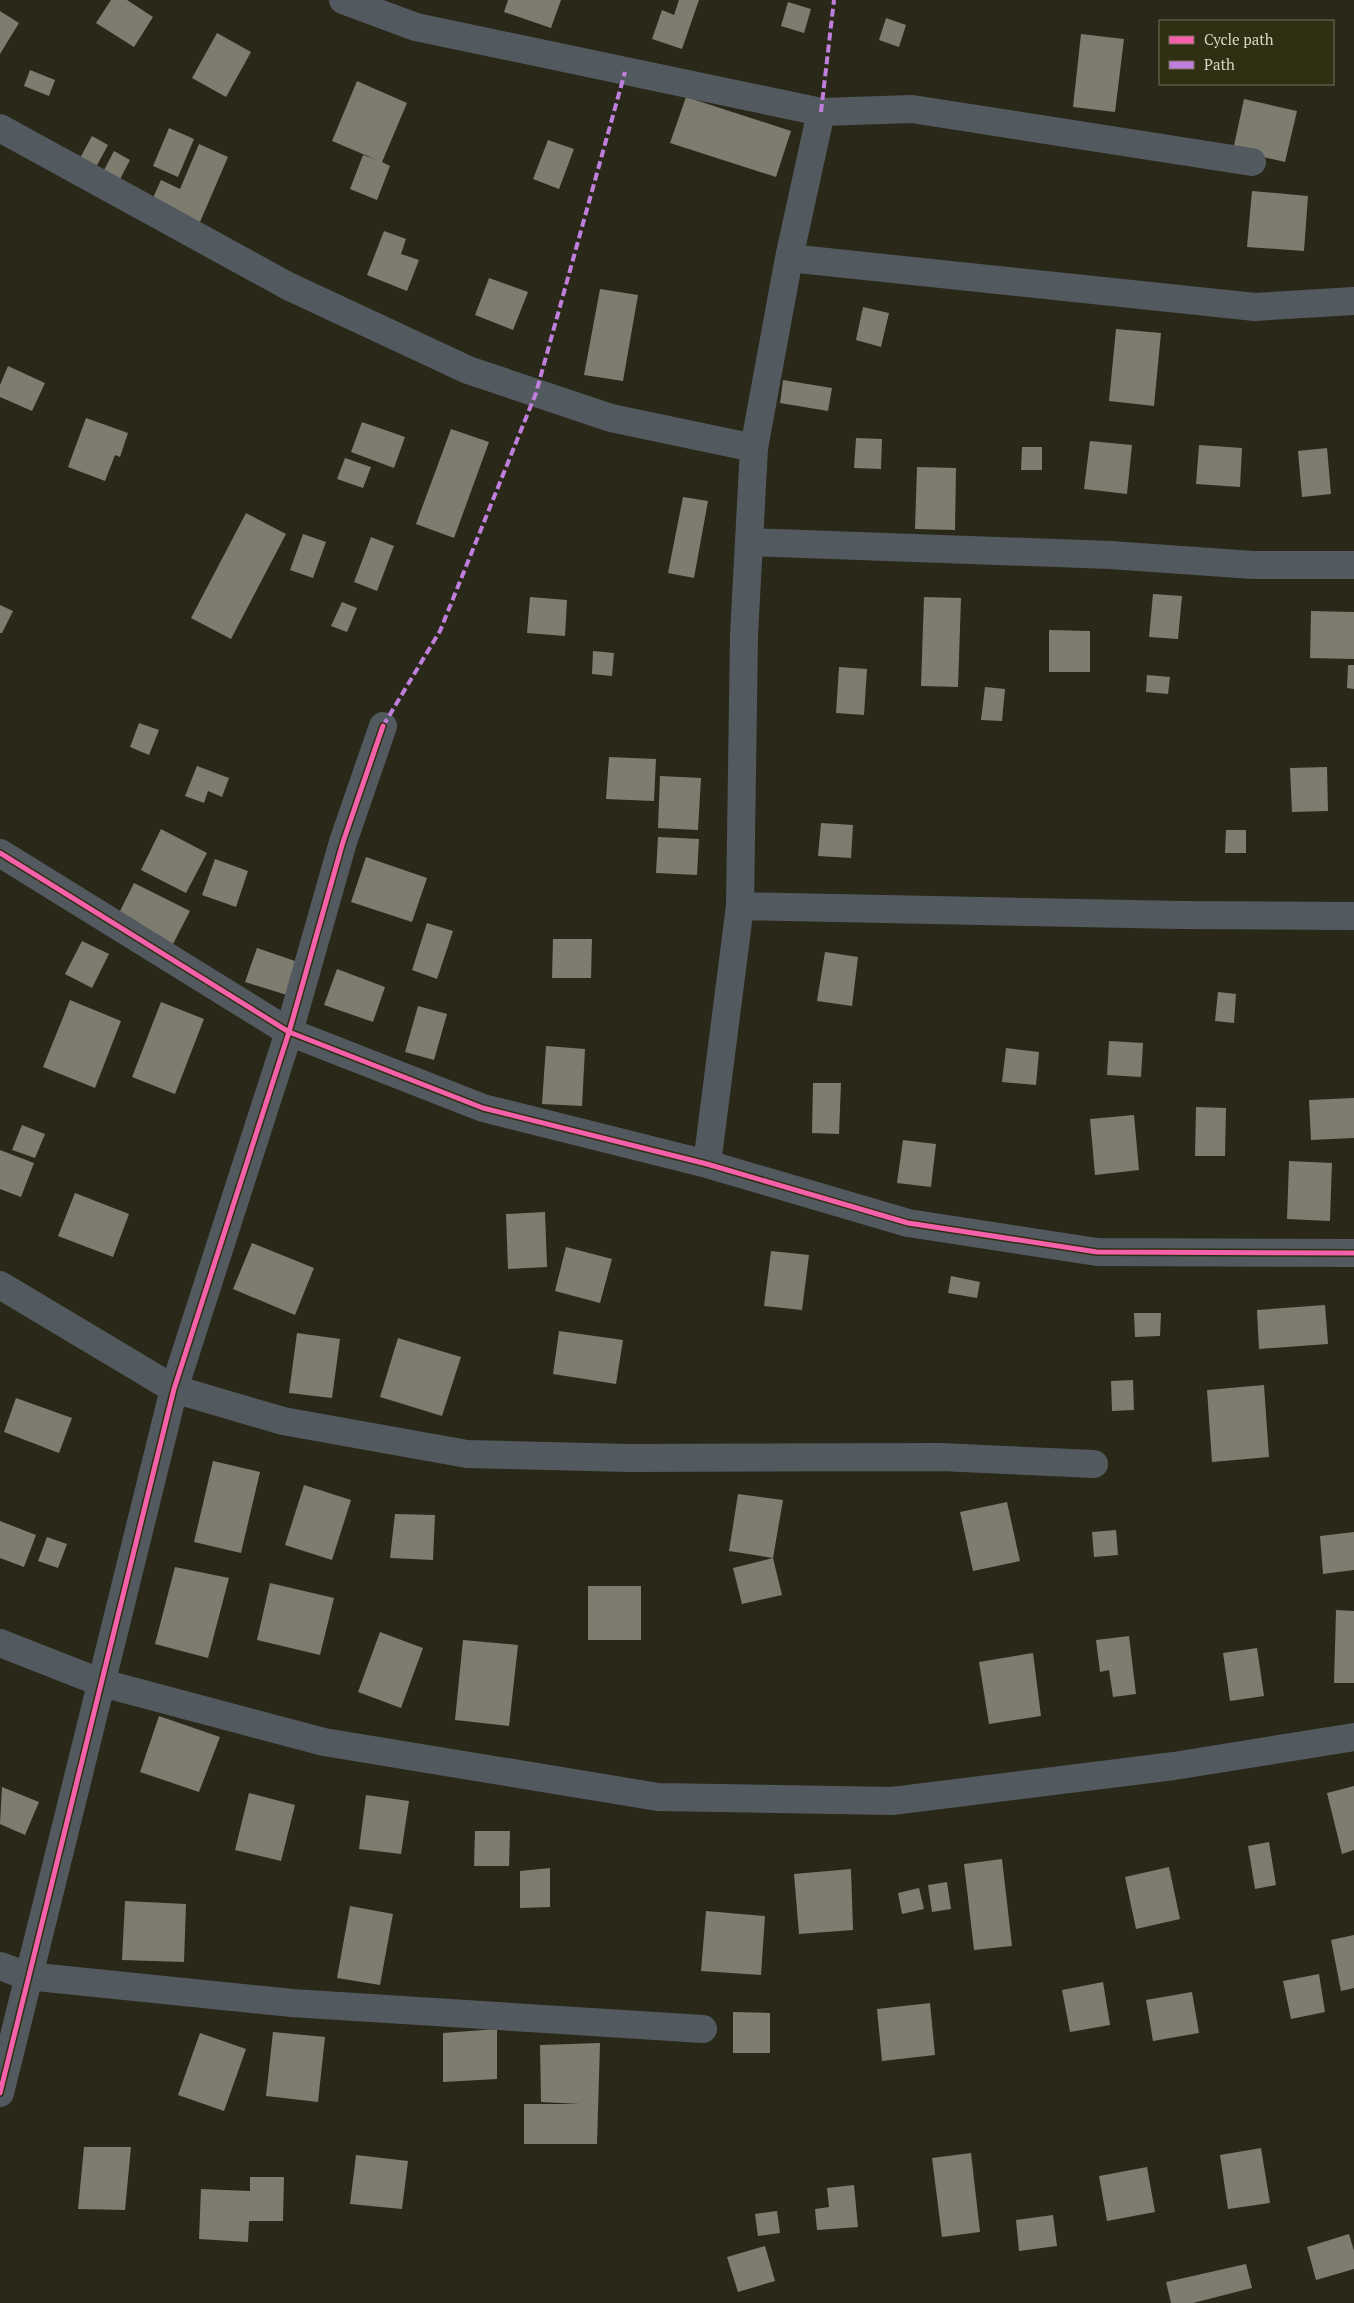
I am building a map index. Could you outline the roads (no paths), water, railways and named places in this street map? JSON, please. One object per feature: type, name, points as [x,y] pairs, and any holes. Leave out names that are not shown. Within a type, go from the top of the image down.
[{"type":"street","points":[[343,0],[416,27],[821,112],[912,109],[1252,162]]},
{"type":"street","points":[[707,1164],[740,906],[744,635],[754,448],[789,258],[821,112]]},
{"type":"street","points":[[0,128],[288,286],[468,370],[611,418],[754,448]]},
{"type":"street","points":[[789,258],[1256,307],[1354,301]]},
{"type":"street","points":[[749,542],[1110,555],[1253,565],[1354,565]]},
{"type":"street","points":[[0,2093],[27,1976],[102,1683],[174,1389],[289,1032],[343,842],[383,726]]},
{"type":"street","points":[[0,853],[289,1032],[483,1108],[707,1164],[908,1223],[1097,1252],[1354,1253]]},
{"type":"street","points":[[740,906],[1181,915],[1354,916]]},
{"type":"street","points":[[0,1286],[174,1389],[283,1421],[467,1454],[628,1458],[940,1457],[1094,1464]]},
{"type":"street","points":[[0,1643],[102,1683],[324,1742],[658,1797],[892,1801],[1174,1766],[1354,1737]]},
{"type":"street","points":[[0,1966],[27,1976],[292,2003],[703,2029]]}]
